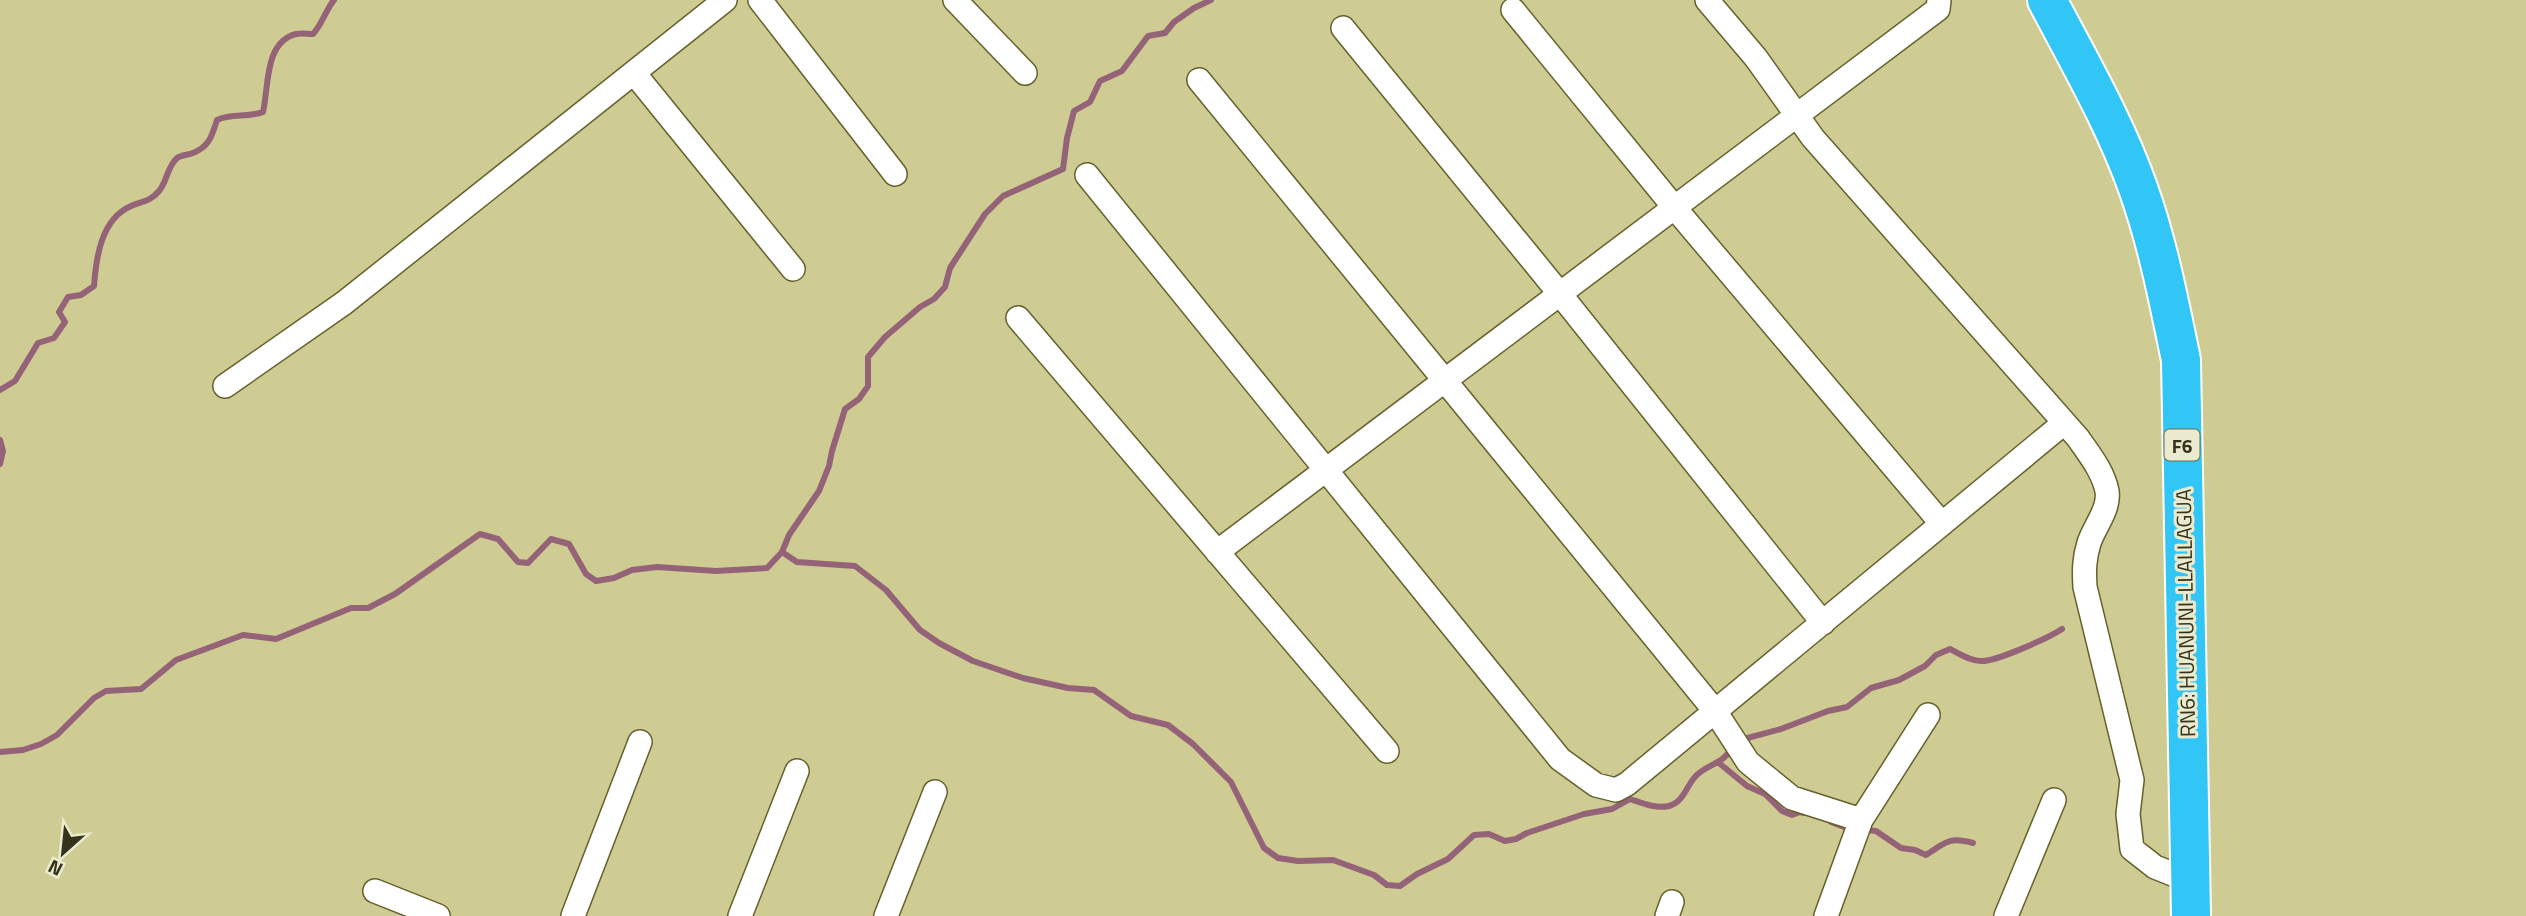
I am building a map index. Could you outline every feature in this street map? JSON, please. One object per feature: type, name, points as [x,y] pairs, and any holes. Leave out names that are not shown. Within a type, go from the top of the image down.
[{"type":"highway","name":"RN6: HUANUNI-LLALLAGUA","points":[[2047,0],[2100,100],[2137,187],[2165,277],[2181,360],[2187,906]]},
{"type":"street","points":[[225,386],[344,303],[725,0]]},
{"type":"street","points":[[761,0],[895,174]]},
{"type":"street","points":[[955,0],[1025,74]]},
{"type":"street","points":[[1707,0],[1756,58],[1813,138],[2064,423],[2098,466],[2108,494],[2103,516],[2090,541],[2083,565],[2085,587],[2132,780],[2128,814],[2132,849],[2155,867],[2187,906]]},
{"type":"street","points":[[1217,552],[1938,9],[1939,0]]},
{"type":"street","points":[[1513,10],[1674,207],[1942,524]]},
{"type":"street","points":[[1343,28],[1823,623]]},
{"type":"street","points":[[634,73],[793,269]]},
{"type":"street","points":[[1199,80],[1715,712],[1748,762],[1792,798],[1861,820]]},
{"type":"street","points":[[1087,175],[1560,759],[1596,785],[1616,790],[1627,784],[2064,423]]},
{"type":"street","points":[[1017,317],[1387,751]]},
{"type":"street","points":[[1826,916],[1861,820],[1928,715]]},
{"type":"street","points":[[573,916],[640,741]]},
{"type":"street","points":[[740,916],[797,771]]},
{"type":"street","points":[[886,916],[935,792]]},
{"type":"street","points":[[2006,916],[2054,800]]},
{"type":"street","points":[[375,891],[438,916]]},
{"type":"waterway","points":[[0,390],[15,381],[38,343],[54,338],[65,322],[59,312],[68,297],[81,295],[94,286],[102,240],[113,220],[131,206],[156,195],[177,158],[198,151],[206,144],[217,120],[263,112],[270,67],[278,46],[296,34],[313,34],[334,0]]},
{"type":"waterway","points":[[0,752],[23,750],[41,744],[57,735],[94,698],[106,691],[141,689],[176,660],[243,635],[276,639],[351,608],[368,608],[395,594],[480,534],[498,539],[518,562],[528,563],[551,539],[569,544],[586,574],[596,581],[614,578],[632,570],[657,567],[716,571],[767,568],[782,552],[789,535],[819,491],[845,409],[859,399],[868,386],[868,357],[885,337],[920,307],[934,299],[945,287],[950,268],[985,214],[1003,196],[1063,169],[1074,111],[1090,102],[1100,81],[1122,71],[1148,36],[1165,33],[1174,22],[1211,0]]},
{"type":"waterway","points":[[0,440],[3,451],[0,464]]},
{"type":"waterway","points":[[782,552],[797,562],[855,566],[886,590],[920,630],[973,661],[1023,678],[1068,688],[1094,690],[1131,716],[1168,725],[1193,744],[1231,782],[1264,848],[1278,858],[1298,861],[1333,860],[1374,875],[1387,885],[1400,886],[1417,874],[1448,859],[1474,835],[1489,834],[1505,841],[1516,839],[1584,814],[1612,809],[1630,799],[1654,806],[1669,806],[1681,798],[1698,773],[1724,757],[1732,747]]},
{"type":"waterway","points":[[1740,740],[1847,707],[1871,688],[1899,680],[1925,666],[1936,655],[1950,649],[1973,660],[1988,660],[2023,648],[2062,629]]},
{"type":"waterway","points":[[1719,763],[1747,786],[1765,794],[1782,811],[1792,815],[1804,813]]},
{"type":"waterway","points":[[1831,822],[1847,828],[1876,831],[1901,848],[1926,855],[1953,841],[1973,843]]}]
